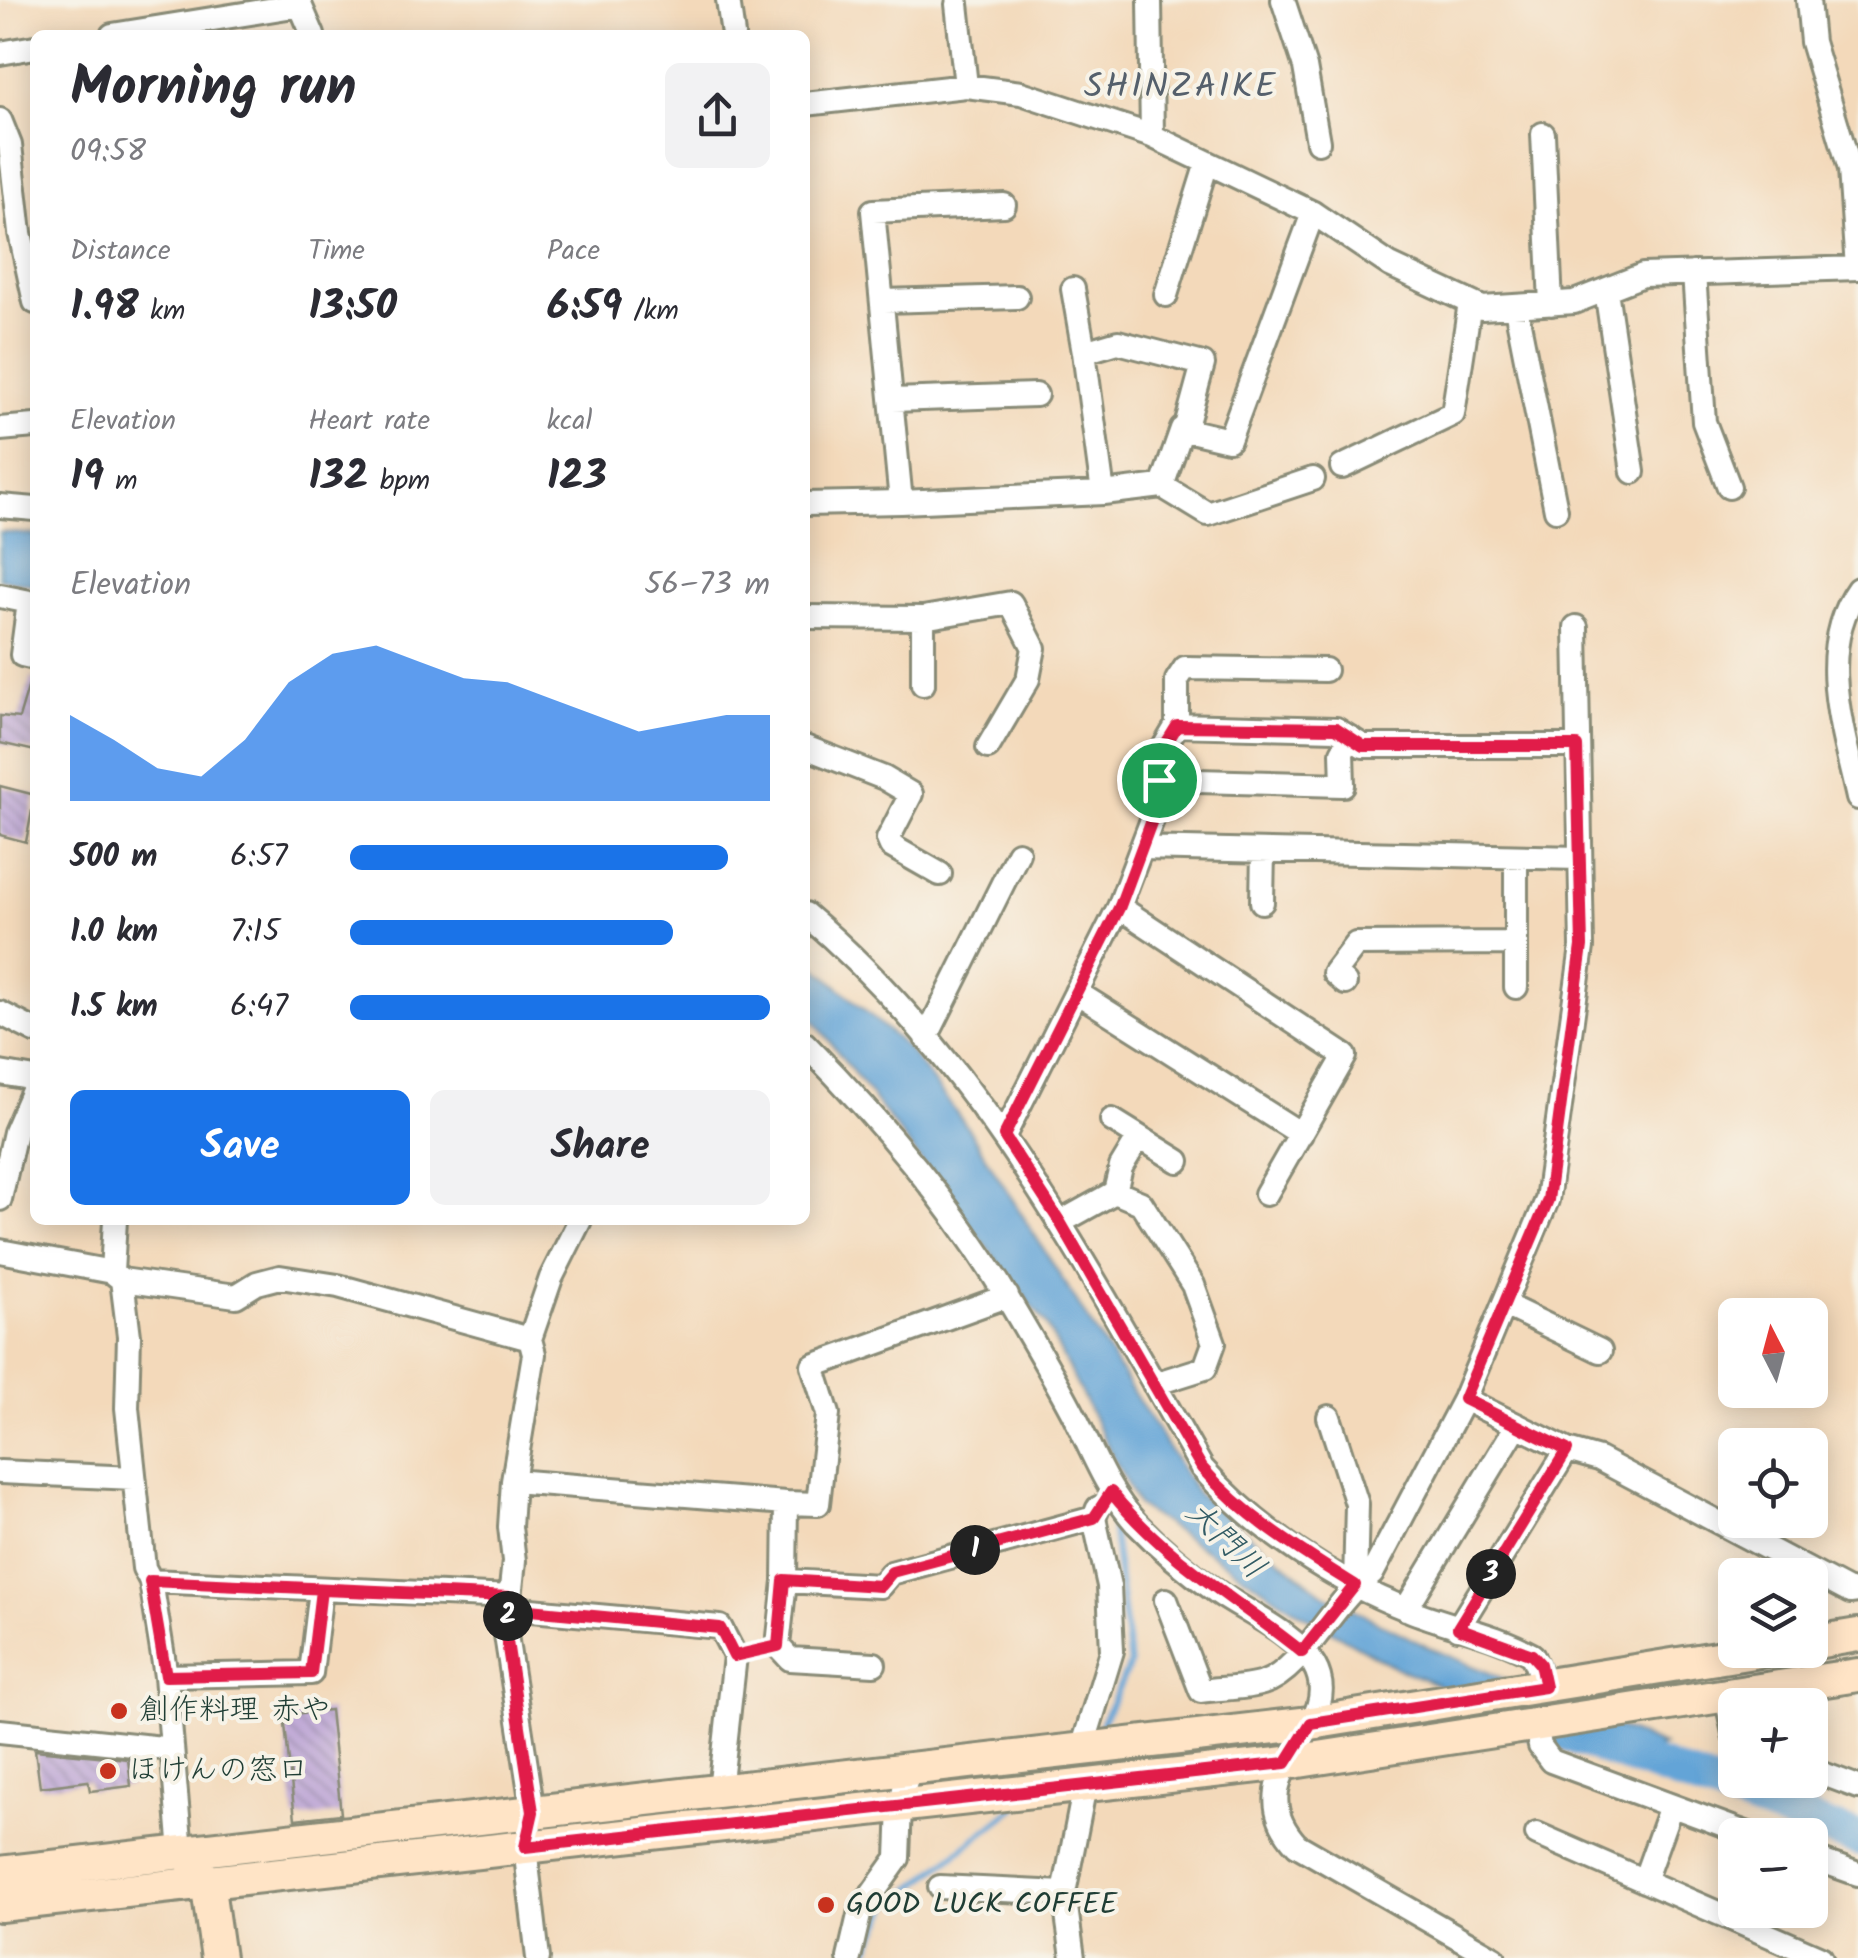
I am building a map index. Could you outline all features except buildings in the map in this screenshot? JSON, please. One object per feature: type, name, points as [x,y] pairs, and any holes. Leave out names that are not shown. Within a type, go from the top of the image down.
[{"type":"street","points":[[728,0],[732,30]]},
{"type":"street","points":[[1150,0],[1152,136]]},
{"type":"street","points":[[1283,0],[1305,67],[1318,142]]},
{"type":"street","points":[[810,103],[966,86],[1021,94],[1152,136],[1313,213],[1390,265],[1482,308],[1574,302],[1643,274],[1858,268],[1850,169],[1812,42],[1808,0]]},
{"type":"street","points":[[140,30],[300,2],[311,30]]},
{"type":"street","points":[[957,4],[966,86]]},
{"type":"street","points":[[0,53],[30,49]]},
{"type":"street","points":[[0,120],[26,210],[30,251]]},
{"type":"street","points":[[1543,134],[1551,304]]},
{"type":"street","points":[[1166,295],[1207,163]]},
{"type":"street","points":[[901,502],[873,211],[1004,206]]},
{"type":"street","points":[[1185,430],[1229,440],[1313,213]]},
{"type":"street","points":[[1694,273],[1704,422],[1729,487]]},
{"type":"street","points":[[1074,289],[1103,493]]},
{"type":"street","points":[[1606,290],[1634,472]]},
{"type":"street","points":[[884,301],[1017,297]]},
{"type":"street","points":[[1342,466],[1454,414],[1470,303]]},
{"type":"street","points":[[1516,308],[1556,510]]},
{"type":"street","points":[[1084,352],[1118,342],[1203,364],[1185,430],[1162,486]]},
{"type":"street","points":[[893,400],[1036,395]]},
{"type":"street","points":[[0,430],[30,427]]},
{"type":"street","points":[[810,504],[1103,493],[1162,486],[1208,514],[1313,479]]},
{"type":"street","points":[[0,506],[30,509]]},
{"type":"street","points":[[1858,589],[1841,613],[1837,628],[1836,685],[1836,704],[1858,798]]},
{"type":"street","points":[[0,596],[30,602]]},
{"type":"street","points":[[810,617],[922,618],[1011,603],[1034,648],[1028,680],[988,747]]},
{"type":"street","points":[[19,656],[30,610]]},
{"type":"street","points":[[922,618],[923,684]]},
{"type":"street","points":[[1166,1600],[1201,1691],[1266,1682],[1306,1645],[1353,1588],[1372,1574],[1464,1399],[1504,1305],[1548,1200],[1582,946],[1576,627]]},
{"type":"street","points":[[1004,1136],[1120,906],[1158,804],[1161,752],[1177,726],[1177,680],[1185,668],[1326,670]]},
{"type":"street","points":[[1177,726],[1336,728],[1363,746],[1577,746]]},
{"type":"street","points":[[1159,780],[1343,784],[1342,752],[1351,738]]},
{"type":"street","points":[[810,749],[884,778],[910,794],[892,827],[891,846],[940,874]]},
{"type":"street","points":[[1142,848],[1580,858]]},
{"type":"street","points":[[1262,902],[1263,851]]},
{"type":"street","points":[[926,1038],[1018,853]]},
{"type":"street","points":[[1516,857],[1516,987]]},
{"type":"street","points":[[1120,906],[1345,1056],[1266,1194]]},
{"type":"street","points":[[810,919],[926,1038],[1004,1136],[1060,1222],[1202,1468],[1231,1501],[1272,1534],[1353,1588],[1532,1655],[1540,1664],[1545,1687]]},
{"type":"street","points":[[1345,982],[1334,973],[1356,944],[1516,943]]},
{"type":"street","points":[[1076,992],[1300,1134]]},
{"type":"street","points":[[0,1013],[30,1028]]},
{"type":"street","points":[[810,1055],[852,1091],[945,1204],[1007,1296],[1111,1492],[1137,1524],[1212,1589],[1306,1645],[1319,1680],[1320,1697],[1311,1723],[1278,1782],[1275,1807],[1283,1830],[1296,1844],[1494,1958]]},
{"type":"street","points":[[0,1073],[30,1081]]},
{"type":"street","points":[[2,1185],[30,1095]]},
{"type":"street","points":[[1112,1120],[1178,1162]]},
{"type":"street","points":[[1060,1222],[1115,1192],[1121,1167],[1140,1138]]},
{"type":"street","points":[[1115,1192],[1141,1202],[1193,1285],[1214,1343],[1204,1368],[1154,1384]]},
{"type":"street","points":[[115,1225],[134,1478],[144,1568],[150,1581],[166,1676],[181,1852],[206,1881],[218,1958]]},
{"type":"street","points":[[538,1958],[525,1847],[533,1812],[506,1635],[513,1481],[534,1354],[530,1339],[551,1278],[578,1225]]},
{"type":"street","points":[[0,1251],[236,1296],[257,1283],[280,1277],[338,1286],[530,1339]]},
{"type":"street","points":[[513,1481],[818,1504],[828,1414],[813,1366],[1007,1296]]},
{"type":"street","points":[[1504,1305],[1600,1351]]},
{"type":"street","points":[[1464,1399],[1567,1450],[1598,1460],[1850,1592],[1858,1591]]},
{"type":"street","points":[[1328,1418],[1358,1504],[1353,1588]]},
{"type":"street","points":[[1406,1609],[1517,1425]]},
{"type":"street","points":[[1458,1628],[1567,1450]]},
{"type":"street","points":[[0,1472],[134,1478]]},
{"type":"street","points":[[784,1580],[880,1586],[892,1572],[1094,1518],[1111,1492]]},
{"type":"street","points":[[786,1503],[778,1646],[790,1659],[874,1664]]},
{"type":"street","points":[[1080,1752],[1112,1651],[1109,1586],[1094,1518]]},
{"type":"street","points":[[150,1581],[510,1603],[720,1628],[734,1656],[720,1791]]},
{"type":"street","points":[[166,1676],[311,1673],[321,1590]]},
{"type":"street","points":[[1828,1640],[1858,1635]]},
{"type":"street","points":[[734,1656],[778,1646]]},
{"type":"street","points":[[0,1873],[1080,1752],[1311,1723],[1718,1658]]},
{"type":"street","points":[[1776,1688],[1858,1675]]},
{"type":"street","points":[[0,1904],[1286,1763],[1718,1697]]},
{"type":"street","points":[[1536,1726],[1540,1746],[1552,1762],[1718,1823]]},
{"type":"street","points":[[0,1730],[172,1749]]},
{"type":"street","points":[[849,1958],[860,1911],[898,1858],[900,1805],[909,1770]]},
{"type":"street","points":[[1828,1776],[1858,1788]]},
{"type":"street","points":[[1073,1958],[1064,1893],[1086,1785]]},
{"type":"street","points":[[1644,1881],[1671,1806]]},
{"type":"street","points":[[1537,1834],[1821,1958]]},
{"type":"street","points":[[1828,1863],[1858,1874]]},
{"type":"street","points":[[940,1887],[1064,1893]]},
{"type":"water","points":[[0,532],[30,535],[30,584],[0,579]]},
{"type":"water","points":[[810,961],[909,1050],[967,1127],[1197,1494],[1325,1595],[1430,1648],[1663,1746],[1626,1761],[1397,1668],[1305,1616],[1138,1506],[1047,1326],[810,1016]]},
{"type":"waterway","points":[[1097,1733],[1130,1664],[1111,1518],[1118,1505]]},
{"type":"waterway","name":"大門川","points":[[1455,1689],[1480,1703],[1858,1839]]},
{"type":"waterway","points":[[864,1958],[890,1905],[1016,1807]]},
{"type":"place","name":"創作料理 赤や","points":[[119,1711]]},
{"type":"place","name":"ほけんの窓口","points":[[108,1771]]},
{"type":"place","name":"GOOD LUCK COFFEE","points":[[826,1905]]},
{"type":"district","name":"SHINZAIKE","points":[[1181,88]]},
{"type":"route","points":[[1159,780],[1158,804],[1120,906],[1004,1136],[1060,1222],[1202,1468],[1231,1501],[1272,1534],[1355,1585],[1302,1652],[1212,1589],[1137,1524],[1111,1492],[1100,1503],[1094,1518],[892,1572],[880,1586],[784,1580],[778,1646],[734,1656],[720,1628],[509,1608],[511,1597],[150,1581],[166,1676],[311,1673],[321,1590],[511,1597],[509,1608],[506,1635],[533,1812],[525,1847],[1286,1763],[1311,1723],[1545,1687],[1540,1664],[1532,1655],[1458,1628],[1567,1450],[1464,1399],[1548,1200],[1582,946],[1577,746],[1363,746],[1336,728],[1177,726],[1161,752],[1159,780]]}]
